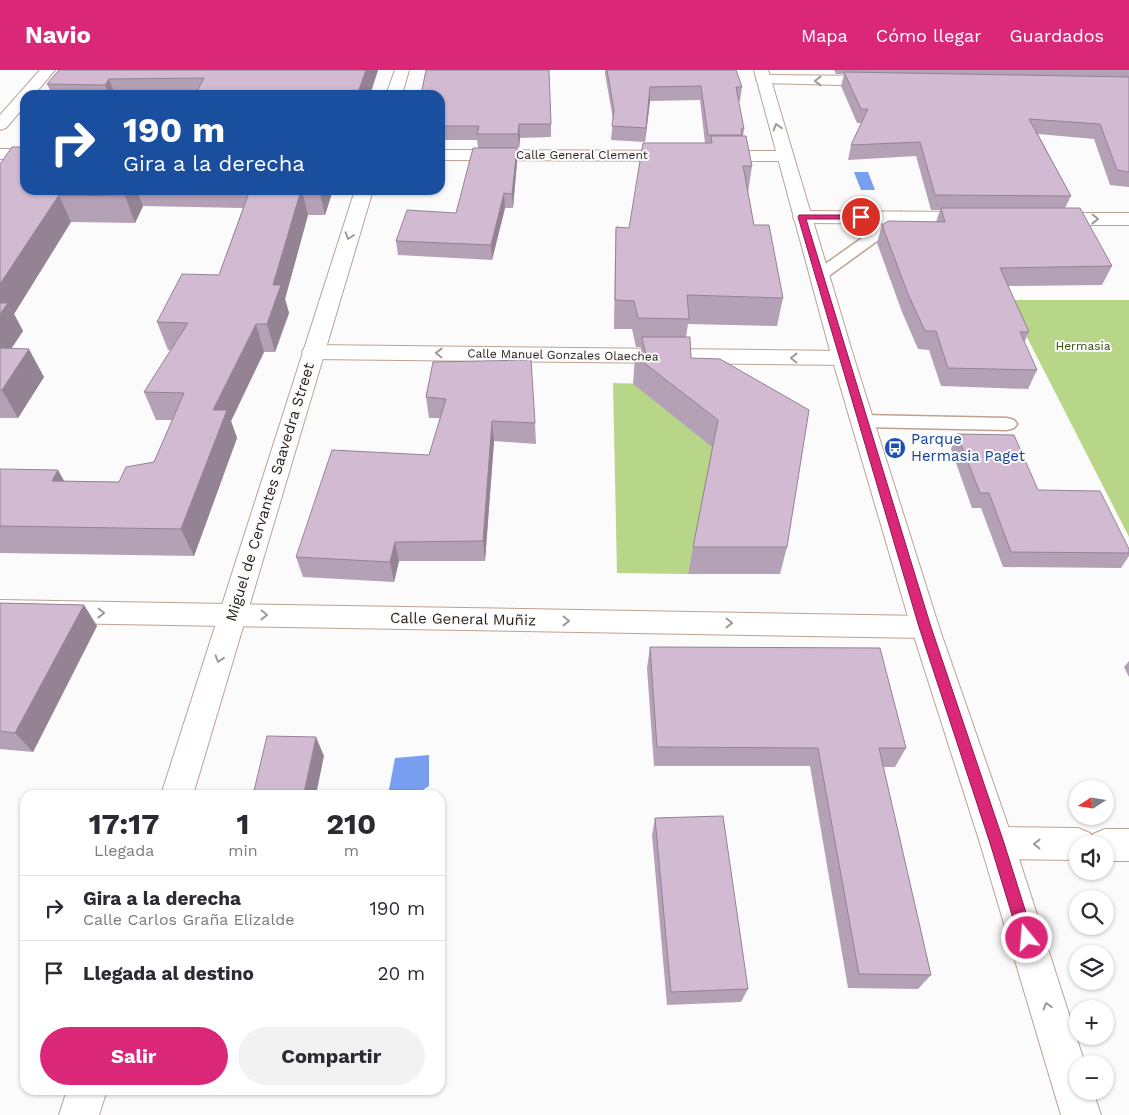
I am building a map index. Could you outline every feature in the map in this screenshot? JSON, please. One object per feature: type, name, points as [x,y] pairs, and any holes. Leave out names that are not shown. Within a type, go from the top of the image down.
[{"type":"street","points":[[31,90],[48,70]]},
{"type":"street","points":[[396,90],[402,70]]},
{"type":"street","points":[[893,81],[762,75],[843,358],[925,627],[997,843],[1081,1115]]},
{"type":"street","points":[[0,125],[20,103]]},
{"type":"street","points":[[0,154],[20,154]]},
{"type":"street","name":"Calle General Clement","points":[[445,155],[785,156]]},
{"type":"street","name":"Miguel de Cervantes Saavedra Street","points":[[179,790],[312,352],[362,195]]},
{"type":"street","points":[[802,217],[990,218]]},
{"type":"street","points":[[1030,218],[1129,219]]},
{"type":"street","name":"Calle Manuel Gonzales Olaechea","points":[[312,352],[843,358]]},
{"type":"street","name":"Calle General Muñiz","points":[[0,611],[925,627]]},
{"type":"street","points":[[997,843],[1069,844]]},
{"type":"street","points":[[1114,845],[1129,845]]},
{"type":"street","points":[[79,1115],[85,1095]]},
{"type":"lane","points":[[820,276],[901,217]]},
{"type":"lane","points":[[862,421],[1007,424]]},
{"type":"green space","name":"Hermasia","points":[[1008,300],[1129,300],[1129,537]]},
{"type":"green space","points":[[613,383],[644,384],[646,394],[713,447],[688,574],[617,573]]},
{"type":"water","points":[[854,172],[868,172],[875,190],[861,190]]},
{"type":"water","points":[[429,755],[429,786],[423,790],[389,790],[395,758]]},
{"type":"building","points":[[59,70],[366,70],[359,90],[198,90],[204,78],[109,79],[105,85],[47,84]]},
{"type":"building","points":[[426,70],[549,70],[551,124],[519,124],[518,134],[477,134],[479,126],[445,126],[445,90],[422,90]]},
{"type":"building","points":[[607,70],[736,70],[742,87],[736,87],[744,129],[741,129],[742,135],[708,135],[701,86],[650,87],[646,128],[612,126],[614,110]]},
{"type":"building","points":[[844,72],[1129,77],[1129,172],[1117,170],[1100,124],[1029,119],[1071,196],[935,195],[920,142],[851,145],[868,109],[861,109]]},
{"type":"building","points":[[711,136],[746,136],[752,166],[743,166],[754,225],[769,225],[783,298],[687,295],[689,319],[638,318],[634,301],[615,300],[616,227],[629,228],[643,143],[712,143]]},
{"type":"building","points":[[12,147],[20,147],[20,195],[59,195],[0,284],[0,164]]},
{"type":"building","points":[[473,148],[517,148],[512,194],[504,193],[491,245],[396,241],[407,210],[456,213]]},
{"type":"building","points":[[59,195],[126,195],[125,196]]},
{"type":"building","points":[[248,195],[300,195],[273,285],[281,285],[267,324],[256,324],[213,410],[227,410],[181,529],[0,526],[0,469],[58,470],[52,481],[119,482],[126,467],[154,462],[184,393],[144,392],[188,323],[157,322],[182,274],[219,275]]},
{"type":"building","points":[[941,208],[1080,208],[1112,266],[1000,268],[1029,332],[1020,332],[1037,370],[948,368],[936,331],[925,331],[908,294],[882,225],[888,221],[945,222]]},
{"type":"building","points":[[0,303],[8,303],[0,314]]},
{"type":"building","points":[[642,337],[690,337],[691,358],[720,359],[809,410],[787,547],[693,547],[718,420],[635,356],[646,356]]},
{"type":"building","points":[[0,348],[29,349],[2,390],[0,390]]},
{"type":"building","points":[[531,360],[535,423],[492,421],[483,541],[395,542],[390,562],[296,557],[332,450],[429,455],[446,399],[426,397],[433,362]]},
{"type":"building","points":[[957,434],[1014,435],[1038,490],[1100,491],[1129,549],[1129,553],[1011,552],[989,493],[980,493]]},
{"type":"building","points":[[0,603],[84,605],[15,733],[0,731]]},
{"type":"building","points":[[650,647],[880,648],[906,748],[879,748],[931,975],[859,974],[818,748],[657,747]]},
{"type":"building","points":[[267,736],[316,737],[305,790],[254,790]]},
{"type":"building","points":[[723,816],[748,989],[671,992],[655,818]]},
{"type":"place","name":"Parque Hermasia Paget","points":[[895,448]]},
{"type":"route","points":[[861,217],[802,217],[925,627],[1027,938]]}]
